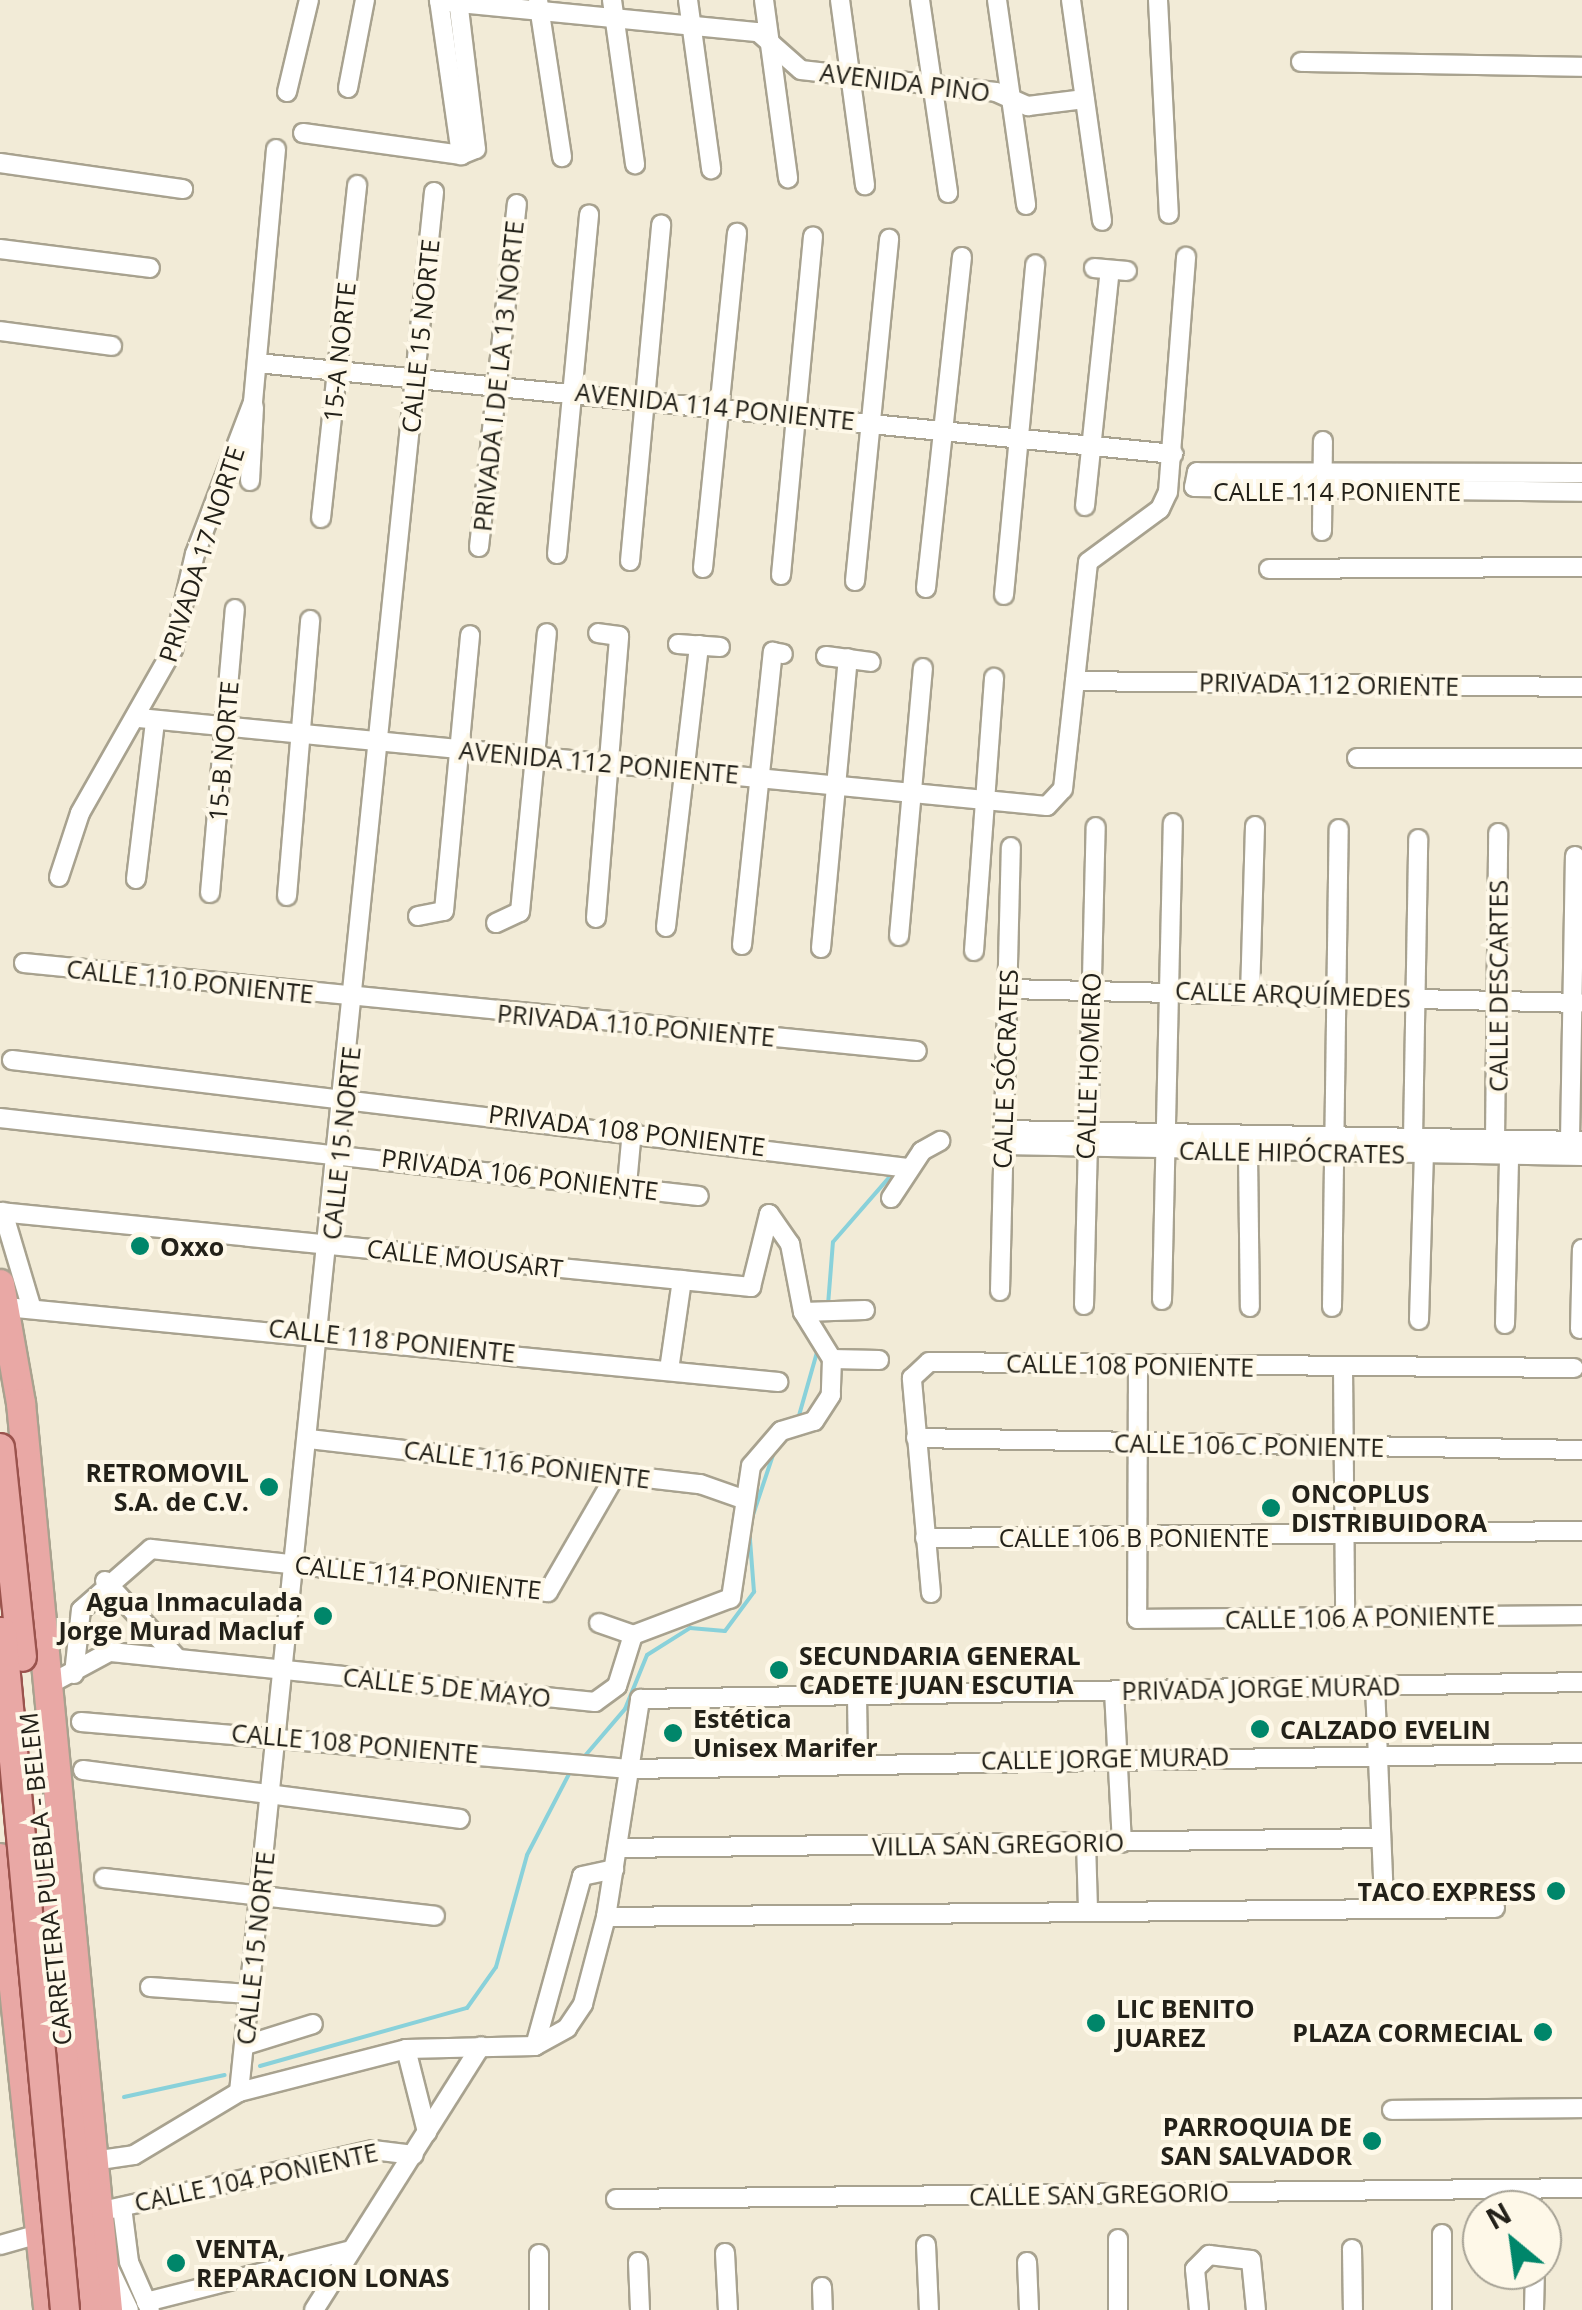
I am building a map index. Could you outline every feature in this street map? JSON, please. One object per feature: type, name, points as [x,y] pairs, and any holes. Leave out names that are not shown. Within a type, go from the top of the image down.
[{"type":"main road","points":[[12,1299],[44,1652],[61,1679],[93,2161],[110,2209],[102,2252],[108,2310]]},
{"type":"main road","name":"CARRETERA PUEBLA - BELEM","points":[[0,1448],[88,2310]]},
{"type":"main road","points":[[0,1509],[30,1496]]},
{"type":"main road","name":"CARRETERA PUEBLA - BELEM","points":[[0,1618],[65,2310]]},
{"type":"main road","points":[[0,1644],[44,1652]]},
{"type":"main road","points":[[0,1858],[48,2310]]},
{"type":"street","points":[[286,92],[309,0]]},
{"type":"street","points":[[348,88],[366,0]]},
{"type":"street","points":[[688,0],[711,169]]},
{"type":"street","points":[[764,0],[788,178]]},
{"type":"street","points":[[840,0],[865,185]]},
{"type":"street","points":[[920,0],[948,193]]},
{"type":"street","points":[[997,0],[1026,204]]},
{"type":"street","points":[[1070,0],[1102,221]]},
{"type":"street","points":[[1158,0],[1168,214]]},
{"type":"street","points":[[303,133],[468,152],[449,1]]},
{"type":"street","name":"AVENIDA PINO","points":[[449,1],[613,9],[692,26],[758,32],[770,49],[801,70],[932,84],[1011,98],[1028,106],[1085,100]]},
{"type":"street","points":[[539,5],[562,157]]},
{"type":"street","points":[[613,9],[635,164]]},
{"type":"street","points":[[1301,62],[1582,68]]},
{"type":"street","name":"PRIVADA 17 NORTE","points":[[59,877],[80,812],[147,720],[183,625],[195,554],[253,402],[276,149]]},
{"type":"street","points":[[0,163],[183,189]]},
{"type":"street","name":"15-A NORTE","points":[[322,518],[357,185]]},
{"type":"street","name":"CALLE 15 NORTE","points":[[239,2092],[293,1564],[331,1245],[434,192]]},
{"type":"street","name":"PRIVADA I DE LA 13 NORTE","points":[[479,547],[517,204]]},
{"type":"street","points":[[557,554],[588,216]]},
{"type":"street","points":[[630,561],[661,224]]},
{"type":"street","points":[[703,568],[737,233]]},
{"type":"street","points":[[781,575],[813,237]]},
{"type":"street","points":[[856,582],[889,239]]},
{"type":"street","points":[[0,249],[150,268]]},
{"type":"street","points":[[926,588],[962,257]]},
{"type":"street","points":[[1075,681],[1088,562],[1160,509],[1174,454],[1186,257]]},
{"type":"street","points":[[1004,595],[1022,438],[1035,264]]},
{"type":"street","points":[[1085,506],[1110,270]]},
{"type":"street","points":[[0,332],[112,346]]},
{"type":"street","name":"AVENIDA 114 PONIENTE","points":[[257,362],[496,382],[1174,454]]},
{"type":"street","points":[[250,481],[253,402]]},
{"type":"street","points":[[1322,531],[1324,441]]},
{"type":"street","name":"CALLE 114 PONIENTE","points":[[1323,482],[1197,472],[1194,487],[1488,482],[1582,473]]},
{"type":"street","name":"CALLE 114 PONIENTE","points":[[1488,482],[1582,492]]},
{"type":"street","points":[[1270,570],[1582,566]]},
{"type":"street","name":"15-B NORTE","points":[[210,893],[236,609]]},
{"type":"street","points":[[286,896],[310,620]]},
{"type":"street","points":[[596,918],[612,764],[619,636],[598,633]]},
{"type":"street","points":[[418,916],[441,917],[462,748],[470,634]]},
{"type":"street","points":[[496,923],[518,919],[538,755],[547,634]]},
{"type":"street","points":[[678,644],[720,647]]},
{"type":"street","points":[[666,926],[699,646]]},
{"type":"street","points":[[742,945],[778,653]]},
{"type":"street","points":[[826,656],[872,662]]},
{"type":"street","points":[[820,948],[848,658]]},
{"type":"street","points":[[899,936],[923,668]]},
{"type":"street","points":[[974,952],[994,678]]},
{"type":"street","name":"AVENIDA 112 PONIENTE","points":[[147,720],[225,732],[462,748],[686,772],[1059,801],[1075,681]]},
{"type":"street","name":"PRIVADA 112 ORIENTE","points":[[1075,681],[1582,687]]},
{"type":"street","points":[[136,879],[147,720]]},
{"type":"street","points":[[1357,758],[1582,758]]},
{"type":"street","points":[[1162,1300],[1170,1142],[1173,823]]},
{"type":"street","points":[[1250,994],[1255,826]]},
{"type":"street","name":"CALLE HOMERO","points":[[1084,1305],[1096,827]]},
{"type":"street","points":[[1332,1307],[1339,829]]},
{"type":"street","name":"CALLE DESCARTES","points":[[1496,1140],[1501,1000],[1498,832]]},
{"type":"street","points":[[1413,1139],[1418,839]]},
{"type":"street","name":"CALLE SÓCRATES","points":[[1000,1291],[1011,846]]},
{"type":"street","points":[[1576,856],[1576,1141]]},
{"type":"street","name":"CALLE 110 PONIENTE","points":[[24,964],[356,999]]},
{"type":"street","name":"CALLE ARQUÍMEDES","points":[[1008,988],[1579,1003]]},
{"type":"street","name":"PRIVADA 110 PONIENTE","points":[[356,999],[916,1052]]},
{"type":"street","name":"PRIVADA 108 PONIENTE","points":[[12,1060],[632,1130],[908,1168]]},
{"type":"street","name":"PRIVADA 106 PONIENTE","points":[[0,1118],[700,1196]]},
{"type":"street","points":[[627,1185],[632,1130]]},
{"type":"street","name":"CALLE HIPÓCRATES","points":[[1003,1137],[1582,1156]]},
{"type":"street","name":"CALLE HIPÓCRATES","points":[[1170,1142],[1248,1152],[1413,1139],[1437,1150],[1496,1140],[1576,1141]]},
{"type":"street","points":[[891,1198],[908,1168],[940,1141]]},
{"type":"street","points":[[1419,1320],[1437,1150]]},
{"type":"street","points":[[1248,1152],[1250,1307]]},
{"type":"street","points":[[1505,1324],[1509,1156]]},
{"type":"street","points":[[2,1212],[12,1299]]},
{"type":"street","name":"CALLE MOUSART","points":[[2,1212],[751,1288],[769,1214],[790,1244],[803,1312]]},
{"type":"street","points":[[1580,1329],[1582,1249]]},
{"type":"street","points":[[669,1370],[682,1280]]},
{"type":"street","name":"CALLE 118 PONIENTE","points":[[12,1299],[778,1382]]},
{"type":"street","points":[[600,1624],[633,1636],[732,1598],[743,1499],[764,1445],[814,1421],[831,1395],[832,1359],[803,1312],[865,1310]]},
{"type":"street","points":[[832,1359],[879,1360]]},
{"type":"street","points":[[1138,1367],[1138,1538]]},
{"type":"street","points":[[1343,1367],[1345,1617]]},
{"type":"street","name":"CALLE 108 PONIENTE","points":[[916,1438],[918,1368],[1574,1368]]},
{"type":"street","points":[[916,1438],[931,1593]]},
{"type":"street","name":"CALLE 106 C PONIENTE","points":[[916,1438],[1582,1450]]},
{"type":"street","name":"CALLE 116 PONIENTE","points":[[309,1439],[616,1474],[743,1499]]},
{"type":"street","name":"CALLE 114 PONIENTE","points":[[105,1582],[151,1549],[554,1590],[616,1474]]},
{"type":"street","name":"CALLE 106 B PONIENTE","points":[[925,1538],[1582,1531]]},
{"type":"street","name":"CALLE 106 A PONIENTE","points":[[1138,1538],[1138,1619],[1582,1615]]},
{"type":"street","points":[[0,1578],[39,1592]]},
{"type":"street","points":[[61,1679],[81,1610],[105,1582],[179,1659]]},
{"type":"street","name":"CALLE 5 DE MAYO","points":[[61,1679],[98,1652],[595,1702],[610,1696],[633,1636]]},
{"type":"street","name":"PRIVADA JORGE MURAD","points":[[628,1769],[640,1699],[1582,1682]]},
{"type":"street","points":[[1375,1686],[1378,1838],[1384,1906]]},
{"type":"street","points":[[1114,1691],[1122,1842]]},
{"type":"street","points":[[857,1696],[858,1762]]},
{"type":"street","name":"CALLE 108 PONIENTE","points":[[81,1722],[277,1734],[628,1769]]},
{"type":"street","name":"CALLE JORGE MURAD","points":[[628,1769],[858,1762],[1582,1754]]},
{"type":"street","points":[[93,2161],[134,2154],[239,2092],[406,2048],[535,2046],[567,2028],[583,2004],[606,1917],[628,1769]]},
{"type":"street","points":[[84,1770],[270,1789],[460,1819]]},
{"type":"street","name":"VILLA SAN GREGORIO","points":[[618,1848],[1378,1838]]},
{"type":"street","points":[[1086,1842],[1088,1910]]},
{"type":"street","points":[[535,2046],[582,1876],[614,1869]]},
{"type":"street","points":[[104,1878],[436,1916]]},
{"type":"street","points":[[606,1917],[1384,1906],[1495,1908]]},
{"type":"street","points":[[150,1987],[249,1994]]},
{"type":"street","points":[[246,2044],[313,2024]]},
{"type":"street","name":"CALLE 104 PONIENTE","points":[[314,2310],[481,2046]]},
{"type":"street","points":[[406,2048],[428,2132]]},
{"type":"street","points":[[1392,2110],[1582,2108]]},
{"type":"street","name":"CALLE 104 PONIENTE","points":[[110,2209],[373,2150],[414,2156]]},
{"type":"street","name":"CALLE SAN GREGORIO","points":[[616,2199],[1582,2188]]},
{"type":"street","points":[[110,2209],[142,2307]]},
{"type":"street","points":[[0,2244],[39,2234]]},
{"type":"street","points":[[1442,2234],[1442,2310]]},
{"type":"street","points":[[1118,2240],[1118,2310]]},
{"type":"street","points":[[926,2245],[928,2310]]},
{"type":"street","points":[[1352,2249],[1353,2310]]},
{"type":"street","points":[[142,2307],[352,2250]]},
{"type":"street","points":[[102,2252],[142,2307]]},
{"type":"street","points":[[725,2252],[728,2310]]},
{"type":"street","points":[[539,2254],[539,2310]]},
{"type":"street","points":[[1199,2310],[1201,2260],[1243,2255],[1256,2269],[1256,2310]]},
{"type":"street","points":[[638,2262],[640,2310]]},
{"type":"street","points":[[1027,2262],[1029,2310]]},
{"type":"street","points":[[822,2286],[823,2310]]},
{"type":"waterway","points":[[828,1305],[833,1242],[893,1173]]},
{"type":"waterway","points":[[798,1419],[818,1349]]},
{"type":"waterway","points":[[584,1757],[625,1709],[647,1655],[690,1628],[725,1631],[754,1592],[749,1527],[774,1452]]},
{"type":"waterway","points":[[260,2066],[467,2008],[496,1967],[527,1855],[571,1770]]},
{"type":"waterway","points":[[124,2097],[225,2075]]},
{"type":"place","name":"Oxxo","points":[[140,1246]]},
{"type":"place","name":"RETROMOVIL S.A. de C.V.","points":[[269,1487]]},
{"type":"place","name":"ONCOPLUS DISTRIBUIDORA","points":[[1271,1508]]},
{"type":"place","name":"Agua Inmaculada Jorge Murad Macluf","points":[[323,1616]]},
{"type":"place","name":"SECUNDARIA GENERAL CADETE JUAN ESCUTIA","points":[[779,1670]]},
{"type":"place","name":"CALZADO EVELIN","points":[[1260,1729]]},
{"type":"place","name":"Estética Unisex Marifer","points":[[673,1733]]},
{"type":"place","name":"TACO EXPRESS","points":[[1556,1891]]},
{"type":"place","name":"LIC BENITO JUAREZ","points":[[1096,2023]]},
{"type":"place","name":"PLAZA CORMECIAL","points":[[1543,2032]]},
{"type":"place","name":"PARROQUIA DE SAN SALVADOR","points":[[1372,2141]]},
{"type":"place","name":"VENTA, REPARACION LONAS","points":[[176,2263]]}]
